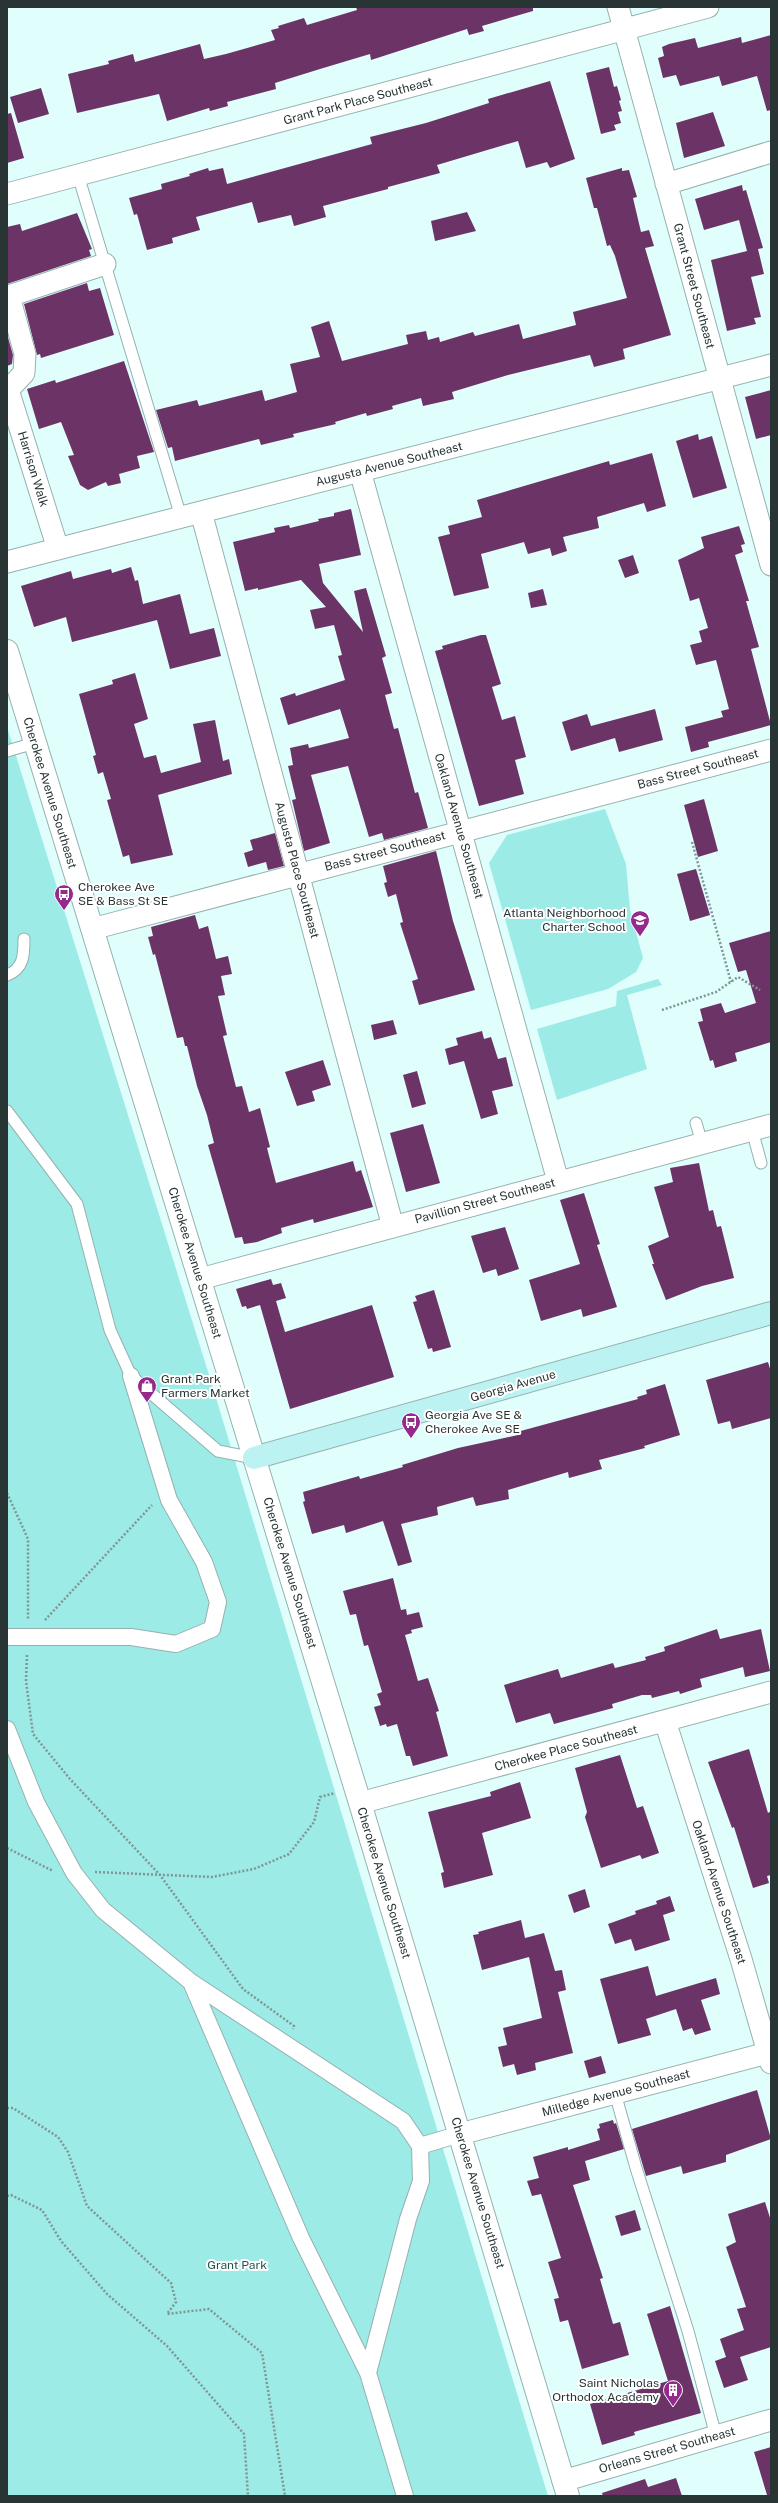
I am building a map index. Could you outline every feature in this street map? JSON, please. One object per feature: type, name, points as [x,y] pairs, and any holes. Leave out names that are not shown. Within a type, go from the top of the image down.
[{"type":"main road","name":"Georgia Avenue","points":[[254,1458],[771,1313]]},
{"type":"street","name":"Grant Street Southeast","points":[[618,7],[771,565]]},
{"type":"street","name":"Grant Park Place Southeast","points":[[7,194],[708,7]]},
{"type":"street","points":[[666,184],[771,152]]},
{"type":"street","points":[[8,390],[24,373],[25,354],[9,296],[105,264]]},
{"type":"street","name":"Augusta Avenue Southeast","points":[[7,562],[771,365]]},
{"type":"street","name":"Harrison Walk","points":[[8,390],[58,549]]},
{"type":"street","name":"Oakland Avenue Southeast","points":[[360,471],[558,1181]]},
{"type":"street","name":"Augusta Place Southeast","points":[[201,512],[393,1227]]},
{"type":"street","name":"Cherokee Avenue Southeast","points":[[7,652],[360,1803],[566,2488]]},
{"type":"street","name":"Bass Street Southeast","points":[[92,929],[771,750]]},
{"type":"street","name":"Pavillion Street Southeast","points":[[200,1279],[762,1127]]},
{"type":"street","points":[[7,1637],[28,1638],[83,1635],[131,1637],[176,1644],[212,1629],[218,1602],[204,1562],[169,1500],[131,1376]]},
{"type":"street","name":"Cherokee Place Southeast","points":[[360,1803],[771,1692]]},
{"type":"street","name":"Oakland Avenue Southeast","points":[[665,1721],[739,1952],[770,2056]]},
{"type":"street","points":[[7,1729],[36,1802],[74,1873],[103,1910],[191,1982],[403,2121],[420,2146],[421,2181],[408,2219],[368,2374]]},
{"type":"street","points":[[191,1982],[301,2238],[368,2374],[405,2496]]},
{"type":"street","name":"Milledge Avenue Southeast","points":[[460,2134],[616,2093],[770,2056]]},
{"type":"street","points":[[420,2146],[460,2134]]},
{"type":"street","name":"Orleans Street Southeast","points":[[566,2488],[716,2436],[771,2420]]},
{"type":"lane","points":[[78,175],[181,517]]},
{"type":"lane","points":[[7,751],[35,743]]},
{"type":"lane","points":[[7,975],[13,973],[24,959],[24,939]]},
{"type":"lane","points":[[7,1111],[77,1204],[110,1330],[131,1376],[218,1451],[254,1458]]},
{"type":"lane","points":[[696,1123],[702,1144]]},
{"type":"lane","points":[[761,1163],[762,1127]]},
{"type":"lane","points":[[616,2093],[636,2168],[688,2331],[716,2436]]},
{"type":"path","points":[[692,842],[731,982]]},
{"type":"path","points":[[662,1010],[716,992],[738,977],[760,990]]},
{"type":"path","points":[[28,1638],[166,1490]]},
{"type":"path","points":[[7,1493],[28,1539],[28,1638],[26,1681],[33,1734],[70,1779],[160,1875],[243,1989],[294,2026],[292,2047]]},
{"type":"path","points":[[160,1875],[212,1876],[254,1869],[289,1854],[314,1822],[320,1796],[335,1793]]},
{"type":"path","points":[[7,2108],[13,2108],[58,2137],[68,2152],[87,2206],[171,2283],[176,2302],[168,2314],[209,2309],[262,2353],[285,2496]]},
{"type":"path","points":[[7,2196],[11,2195],[42,2210],[61,2241],[108,2294],[167,2346],[244,2434],[248,2496]]},
{"type":"green space","name":"Grant Park","points":[[7,727],[210,1378],[548,2496],[7,2496]]},
{"type":"green space","points":[[605,809],[626,864],[630,910],[643,958],[636,972],[608,989],[531,1010],[489,863],[507,835]]},
{"type":"green space","points":[[658,979],[662,985],[627,995],[647,1069],[557,1100],[537,1029],[616,1006],[617,991]]},
{"type":"building","points":[[356,7],[533,7],[533,11],[482,26],[484,31],[469,35],[467,29],[371,60],[370,54],[320,69],[275,83],[276,89],[227,102],[228,106],[210,111],[209,108],[167,121],[159,94],[77,113],[68,74],[109,64],[108,61],[133,54],[135,62],[200,44],[204,59],[226,54],[275,40],[271,30],[279,28],[278,26],[304,18],[307,25],[357,10]]},
{"type":"building","points":[[771,35],[771,110],[767,111],[757,76],[722,86],[719,76],[680,86],[676,75],[663,78],[658,58],[664,56],[662,47],[669,44],[695,38],[698,48],[741,37],[742,43]]},
{"type":"building","points":[[609,67],[614,87],[617,86],[621,100],[619,101],[622,111],[618,112],[621,123],[614,125],[616,130],[601,134],[586,73]]},
{"type":"building","points":[[550,81],[575,159],[550,168],[547,162],[526,168],[518,141],[437,165],[440,173],[388,187],[388,189],[323,206],[326,217],[294,226],[291,215],[258,223],[252,202],[196,217],[200,230],[172,238],[173,243],[147,250],[137,214],[134,215],[129,198],[162,189],[161,184],[190,176],[189,174],[208,168],[209,171],[223,168],[227,184],[372,144],[370,137],[426,123],[489,103],[488,99]]},
{"type":"building","points":[[41,88],[49,114],[18,123],[10,97]]},
{"type":"building","points":[[713,112],[725,146],[684,158],[676,123]]},
{"type":"building","points":[[11,113],[24,158],[7,163],[7,114]]},
{"type":"building","points":[[622,168],[622,171],[629,170],[637,197],[633,198],[641,232],[649,230],[654,246],[645,248],[671,335],[623,349],[625,359],[594,367],[590,355],[508,375],[452,392],[454,399],[423,406],[421,398],[392,406],[393,409],[367,416],[366,413],[335,422],[336,424],[293,434],[294,437],[261,445],[259,439],[175,461],[172,447],[168,448],[156,410],[197,400],[199,406],[262,390],[265,401],[297,392],[290,364],[320,357],[311,327],[329,321],[342,361],[408,344],[406,335],[426,331],[428,340],[439,337],[440,342],[473,332],[475,336],[519,324],[523,339],[576,325],[573,312],[627,298],[615,256],[610,245],[607,246],[597,208],[594,208],[586,178]]},
{"type":"building","points":[[742,185],[743,191],[746,190],[763,248],[758,249],[764,274],[751,277],[761,317],[754,318],[756,324],[727,331],[711,260],[747,251],[739,220],[704,230],[695,199]]},
{"type":"building","points":[[467,212],[476,231],[435,241],[431,221]]},
{"type":"building","points":[[77,213],[92,249],[89,250],[91,256],[7,284],[7,227],[20,224],[22,231]]},
{"type":"building","points":[[87,283],[89,291],[100,288],[114,335],[41,358],[40,354],[37,355],[24,304]]},
{"type":"building","points":[[7,334],[13,355],[12,364],[7,366]]},
{"type":"building","points":[[124,361],[154,452],[137,456],[140,468],[119,474],[121,483],[108,486],[106,482],[88,490],[80,485],[68,456],[74,455],[61,422],[39,429],[27,389],[55,380],[56,383]]},
{"type":"building","points":[[771,390],[771,435],[756,439],[745,397]]},
{"type":"building","points":[[698,434],[699,440],[712,436],[727,488],[693,498],[676,441]]},
{"type":"building","points":[[652,453],[666,506],[647,512],[644,503],[597,517],[599,528],[563,537],[567,551],[552,556],[550,548],[528,554],[524,542],[481,554],[489,588],[454,596],[438,537],[450,534],[448,526],[482,517],[477,500],[609,461],[610,465]]},
{"type":"building","points":[[351,509],[361,555],[319,564],[323,583],[363,632],[354,591],[366,588],[386,656],[382,658],[392,693],[385,695],[394,729],[398,728],[415,793],[418,792],[428,828],[384,840],[382,833],[369,837],[348,766],[311,775],[330,843],[304,851],[292,800],[296,799],[288,766],[293,765],[290,748],[308,744],[309,748],[349,738],[340,709],[288,725],[280,698],[295,693],[296,696],[345,680],[338,656],[342,655],[334,625],[315,629],[310,610],[326,607],[301,580],[258,590],[258,588],[245,591],[233,542],[275,532],[274,528],[289,525],[290,528],[319,521],[318,519],[334,516],[334,513]]},
{"type":"building","points":[[739,526],[745,544],[741,545],[743,552],[735,555],[749,601],[746,601],[759,647],[751,649],[771,725],[708,742],[709,747],[691,752],[685,727],[723,717],[721,711],[729,709],[716,660],[696,665],[690,645],[702,642],[699,631],[708,628],[699,598],[690,601],[678,560],[704,548],[701,537]]},
{"type":"building","points":[[633,555],[639,573],[625,578],[618,560]]},
{"type":"building","points":[[131,567],[135,581],[138,580],[143,604],[180,594],[190,634],[214,628],[221,656],[170,669],[157,620],[72,642],[66,617],[34,627],[21,586],[71,571],[73,579],[111,569],[112,573]]},
{"type":"building","points":[[543,589],[547,605],[531,608],[528,593]]},
{"type":"building","points":[[481,635],[486,635],[501,684],[492,687],[502,720],[515,716],[526,757],[515,760],[524,794],[479,806],[435,651],[443,649],[442,646]]},
{"type":"building","points":[[135,673],[148,719],[134,724],[144,758],[156,755],[161,773],[201,762],[193,724],[215,720],[223,761],[229,759],[232,774],[158,795],[173,855],[131,864],[129,855],[123,857],[107,800],[111,799],[103,772],[98,774],[93,756],[96,755],[79,694],[113,684],[112,680]]},
{"type":"building","points":[[655,709],[663,740],[619,752],[615,738],[571,751],[562,722],[587,714],[591,726]]},
{"type":"building","points":[[704,799],[718,851],[698,857],[684,805]]},
{"type":"building","points":[[275,833],[284,866],[268,870],[266,862],[248,867],[244,853],[253,850],[250,840]]},
{"type":"building","points":[[436,851],[453,921],[475,990],[419,1005],[412,981],[418,979],[400,923],[403,922],[396,894],[388,897],[384,883],[387,882],[383,866]]},
{"type":"building","points":[[696,869],[710,915],[690,921],[677,874]]},
{"type":"building","points":[[195,915],[199,929],[208,926],[216,959],[228,956],[232,974],[221,976],[225,995],[218,996],[227,1035],[223,1036],[236,1087],[242,1086],[249,1112],[260,1108],[270,1147],[267,1148],[276,1183],[353,1161],[356,1172],[361,1170],[373,1207],[314,1223],[313,1219],[281,1228],[282,1233],[257,1242],[244,1244],[242,1237],[235,1238],[208,1145],[214,1143],[207,1115],[197,1086],[187,1046],[185,1046],[183,1037],[177,1038],[155,954],[153,955],[148,937],[153,936],[151,927]]},
{"type":"building","points":[[771,931],[771,1042],[735,1053],[737,1061],[715,1068],[713,1060],[710,1061],[698,1022],[703,1021],[700,1009],[721,1003],[725,1013],[756,1003],[746,970],[738,972],[729,943]]},
{"type":"building","points":[[393,1020],[397,1034],[374,1040],[371,1025]]},
{"type":"building","points":[[482,1031],[484,1039],[491,1037],[498,1059],[506,1057],[513,1086],[492,1091],[498,1114],[481,1119],[464,1061],[449,1065],[445,1049],[458,1045],[456,1038]]},
{"type":"building","points":[[323,1060],[331,1085],[312,1091],[315,1101],[297,1106],[285,1072]]},
{"type":"building","points":[[417,1071],[426,1104],[412,1108],[403,1075]]},
{"type":"building","points":[[423,1124],[440,1183],[406,1192],[390,1133]]},
{"type":"building","points":[[699,1163],[709,1211],[713,1210],[717,1227],[721,1226],[734,1278],[702,1286],[666,1300],[652,1264],[654,1264],[648,1246],[669,1237],[654,1187],[673,1182],[670,1168]]},
{"type":"building","points":[[584,1193],[600,1244],[597,1245],[617,1307],[583,1317],[581,1309],[541,1321],[529,1280],[580,1264],[560,1200]]},
{"type":"building","points":[[505,1227],[519,1269],[498,1276],[496,1269],[483,1273],[471,1236]]},
{"type":"building","points":[[271,1279],[273,1285],[281,1283],[286,1298],[276,1301],[285,1332],[372,1305],[394,1377],[290,1409],[260,1305],[247,1309],[246,1306],[242,1307],[236,1289]]},
{"type":"building","points":[[434,1290],[451,1347],[433,1352],[432,1348],[428,1349],[413,1302],[417,1301],[415,1296]]},
{"type":"building","points":[[768,1362],[771,1372],[771,1418],[732,1429],[730,1421],[718,1424],[706,1380]]},
{"type":"building","points":[[665,1384],[680,1435],[644,1446],[645,1448],[599,1460],[602,1469],[569,1478],[568,1472],[508,1490],[509,1499],[476,1506],[473,1497],[437,1507],[438,1515],[401,1524],[412,1562],[398,1566],[383,1521],[346,1533],[344,1525],[312,1534],[303,1502],[305,1501],[303,1492],[359,1476],[360,1479],[403,1467],[402,1465],[458,1448],[518,1435],[517,1432],[638,1399],[637,1397],[647,1394],[646,1390]]},
{"type":"building","points":[[393,1578],[401,1610],[406,1609],[407,1615],[419,1612],[423,1627],[411,1630],[412,1633],[405,1635],[418,1681],[428,1678],[439,1711],[436,1712],[448,1756],[413,1766],[410,1756],[406,1756],[397,1724],[387,1727],[386,1724],[380,1726],[374,1707],[381,1705],[377,1694],[382,1692],[368,1645],[364,1646],[356,1614],[350,1615],[343,1591]]},
{"type":"building","points":[[717,1629],[720,1639],[761,1629],[770,1671],[745,1677],[743,1667],[700,1679],[702,1687],[680,1694],[679,1691],[652,1698],[651,1695],[642,1695],[612,1704],[613,1708],[554,1724],[550,1713],[516,1723],[504,1685],[558,1669],[561,1678],[613,1663],[615,1668],[646,1660],[645,1657],[665,1651],[664,1647]]},
{"type":"building","points":[[749,1749],[768,1813],[771,1811],[771,1875],[767,1876],[769,1883],[753,1888],[734,1827],[732,1828],[708,1762]]},
{"type":"building","points":[[620,1755],[637,1808],[643,1806],[659,1853],[642,1859],[640,1855],[601,1868],[585,1817],[587,1812],[575,1768]]},
{"type":"building","points":[[520,1782],[531,1818],[482,1833],[493,1875],[444,1888],[441,1873],[444,1872],[428,1812],[491,1796],[490,1792]]},
{"type":"building","points":[[585,1889],[590,1907],[574,1913],[568,1895]]},
{"type":"building","points":[[670,1896],[675,1911],[663,1915],[670,1940],[635,1951],[631,1939],[615,1944],[608,1924],[636,1914],[635,1911],[657,1904],[656,1901]]},
{"type":"building","points":[[521,1920],[525,1938],[544,1933],[555,1971],[562,1970],[566,1990],[558,1992],[573,2053],[535,2063],[536,2070],[517,2075],[514,2064],[503,2067],[498,2047],[507,2045],[503,2028],[542,2018],[529,1957],[482,1970],[473,1935],[479,1934],[478,1932]]},
{"type":"building","points":[[648,1966],[656,1996],[716,1978],[720,1994],[701,2000],[711,2030],[695,2035],[692,2028],[683,2031],[676,2009],[646,2019],[651,2035],[618,2044],[600,1979]]},
{"type":"building","points":[[601,2056],[606,2073],[589,2078],[584,2061]]},
{"type":"building","points":[[757,2090],[771,2139],[726,2155],[726,2162],[683,2174],[681,2166],[646,2176],[632,2129]]},
{"type":"building","points":[[613,2120],[614,2124],[616,2123],[624,2149],[585,2161],[590,2180],[573,2185],[603,2278],[600,2279],[613,2324],[620,2322],[629,2355],[582,2369],[568,2320],[560,2322],[554,2299],[559,2298],[548,2262],[561,2258],[541,2194],[532,2196],[527,2181],[539,2178],[533,2157],[568,2147],[568,2150],[600,2140],[597,2129],[600,2128],[599,2124]]},
{"type":"building","points":[[765,2202],[771,2221],[771,2347],[740,2357],[748,2380],[724,2388],[715,2361],[726,2357],[720,2339],[744,2330],[737,2309],[746,2307],[726,2247],[736,2242],[728,2214]]},
{"type":"building","points":[[635,2210],[641,2230],[621,2236],[615,2216]]},
{"type":"building","points":[[670,2306],[701,2413],[634,2432],[635,2435],[602,2445],[590,2404],[668,2381],[647,2314]]},
{"type":"building","points":[[771,2447],[771,2495],[767,2495],[754,2452]]},
{"type":"building","points":[[676,2478],[682,2496],[603,2496],[602,2493],[645,2479],[648,2487]]},
{"type":"place","name":"Cherokee Ave SE & Bass St SE","points":[[64,911]]},
{"type":"place","name":"Atlanta Neighborhood Charter School","points":[[640,937]]},
{"type":"place","name":"Grant Park Farmers Market","points":[[147,1403]]},
{"type":"place","name":"Georgia Ave SE & Cherokee Ave SE","points":[[411,1439]]},
{"type":"place","name":"Saint Nicholas Orthodox Academy","points":[[673,2407]]}]
